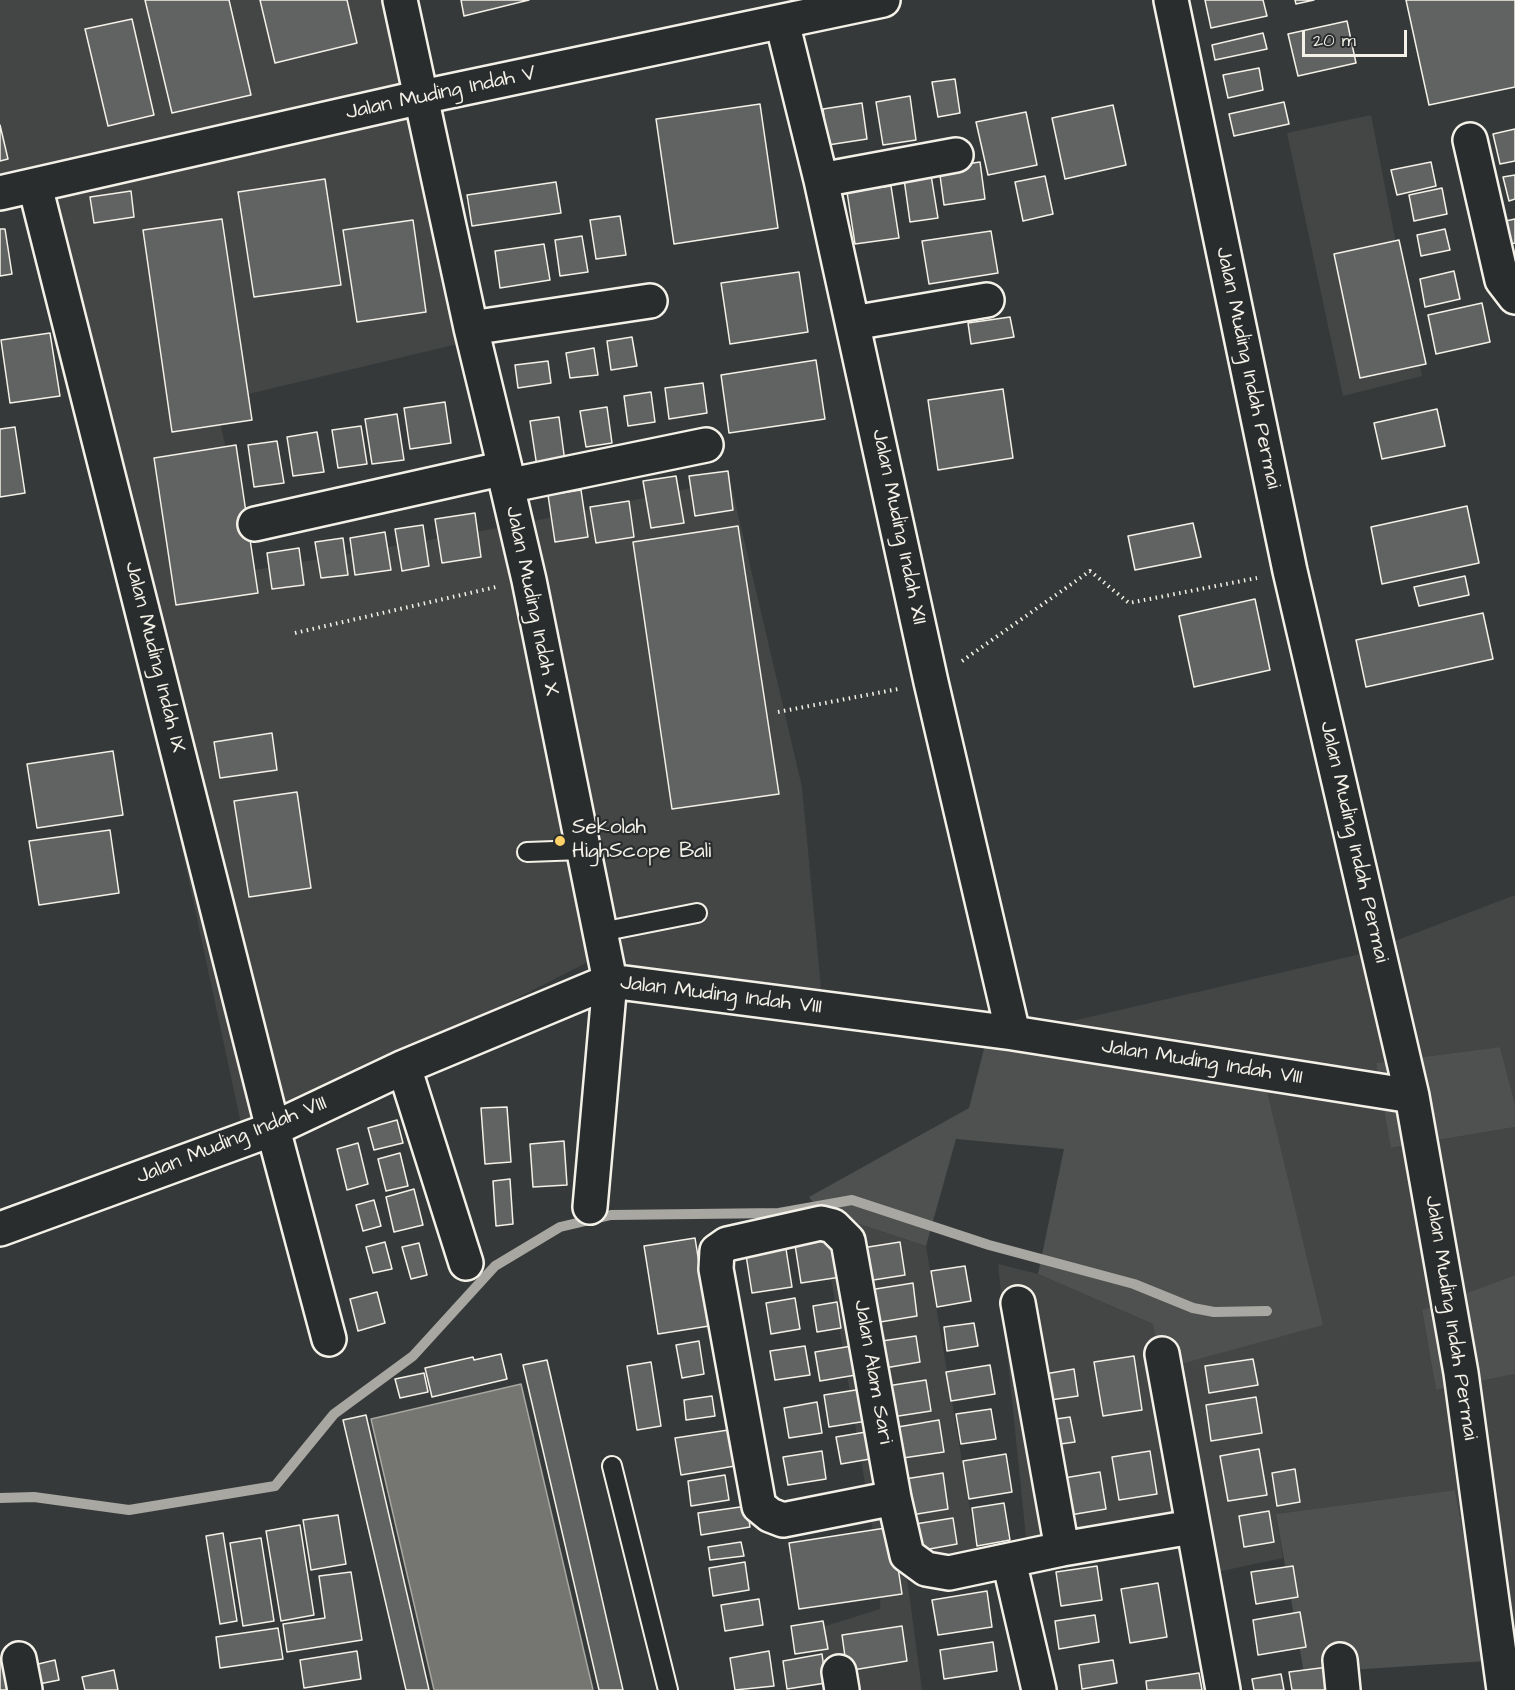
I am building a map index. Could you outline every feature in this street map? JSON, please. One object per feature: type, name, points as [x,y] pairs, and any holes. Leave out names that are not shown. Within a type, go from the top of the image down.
[{"type":"street","name":"Jalan Muding Indah X","points":[[400,0],[529,580],[610,981],[590,1206]]},
{"type":"street","name":"Jalan Muding Indah V","points":[[0,193],[422,97],[883,0]]},
{"type":"street","name":"Jalan Muding Indah Permai","points":[[1171,0],[1290,571],[1412,1096],[1461,1373],[1504,1690]]},
{"type":"street","name":"Jalan Muding Indah XII","points":[[782,22],[821,180],[931,682],[1013,1033]]},
{"type":"street","points":[[1470,140],[1502,280],[1515,297]]},
{"type":"street","points":[[821,180],[956,155]]},
{"type":"street","name":"Jalan Muding Indah IX","points":[[35,186],[273,1129],[329,1339]]},
{"type":"street","points":[[853,322],[987,300]]},
{"type":"street","points":[[471,327],[650,301]]},
{"type":"street","points":[[255,524],[506,477],[706,445]]},
{"type":"street","name":"Jalan Muding Indah VIII","points":[[0,1229],[273,1129],[404,1067],[610,981],[1013,1033],[1412,1096]]},
{"type":"street","points":[[404,1067],[466,1263]]},
{"type":"street","name":"Jalan Alam Sari","points":[[894,1498],[783,1520],[770,1515],[759,1506],[716,1269],[717,1251],[736,1240],[821,1223],[833,1226],[848,1240],[894,1498],[907,1555],[918,1564],[949,1574],[1062,1549],[1192,1527]]},
{"type":"street","points":[[1018,1303],[1062,1549]]},
{"type":"street","points":[[1162,1354],[1223,1690]]},
{"type":"street","points":[[1009,1561],[1039,1690]]},
{"type":"street","points":[[19,1659],[25,1690]]},
{"type":"lane","points":[[527,852],[582,850]]},
{"type":"lane","points":[[601,932],[697,913]]},
{"type":"lane","points":[[612,1466],[668,1690]]},
{"type":"path","points":[[778,712],[931,682],[1090,571],[1129,603],[1290,571]]},
{"type":"path","points":[[295,633],[529,580]]},
{"type":"shaded area","points":[[0,0],[390,0],[466,342],[215,402],[255,570],[510,526],[730,480],[802,787],[823,1009],[714,978],[592,960],[409,1053],[243,1133],[143,667],[41,168],[0,176]]},
{"type":"shaded area","points":[[1371,115],[1422,376],[1343,396],[1287,133]]},
{"type":"shaded area","points":[[1515,895],[1515,1104],[1500,1047],[1376,1063],[1392,1148],[1515,1127],[1515,1275],[1422,1311],[1436,1390],[1515,1374],[1515,1690],[1493,1690],[1455,1490],[1276,1514],[1283,1558],[1189,1578],[1185,1531],[1028,1557],[998,1264],[1038,1274],[1153,1324],[1323,1325],[986,1041],[1361,954]]},
{"type":"shaded area","points":[[986,1041],[1267,1092],[1323,1325],[1162,1369],[1153,1324],[1038,1274],[1064,1149],[956,1139],[926,1246],[820,1211],[809,1197],[969,1108]]},
{"type":"shaded area","points":[[1500,1047],[1515,1104],[1515,1127],[1391,1148],[1376,1063]]},
{"type":"shaded area","points":[[820,1211],[926,1246],[980,1569],[907,1578],[922,1690],[826,1690],[816,1629],[880,1609],[881,1581]]},
{"type":"shaded area","points":[[1515,1275],[1515,1374],[1436,1390],[1422,1310]]},
{"type":"shaded area","points":[[521,1384],[593,1690],[434,1690],[371,1419]]},
{"type":"shaded area","points":[[1455,1490],[1487,1661],[1304,1673],[1276,1514]]},
{"type":"building","points":[[145,0],[229,0],[251,95],[172,113]]},
{"type":"building","points":[[260,0],[347,0],[357,43],[275,63]]},
{"type":"building","points":[[461,0],[529,0],[464,16]]},
{"type":"building","points":[[1205,0],[1263,0],[1267,16],[1211,28]]},
{"type":"building","points":[[1295,0],[1314,0],[1296,4]]},
{"type":"building","points":[[1406,0],[1515,0],[1515,87],[1429,105]]},
{"type":"building","points":[[132,19],[154,115],[108,126],[85,29]]},
{"type":"building","points":[[1347,21],[1356,63],[1298,76],[1288,34]]},
{"type":"building","points":[[1263,33],[1267,49],[1215,60],[1212,45]]},
{"type":"building","points":[[1259,68],[1263,90],[1228,98],[1223,75]]},
{"type":"building","points":[[955,79],[960,113],[938,117],[932,82]]},
{"type":"building","points":[[910,96],[916,140],[883,145],[876,102]]},
{"type":"building","points":[[1284,102],[1289,124],[1234,136],[1229,114]]},
{"type":"building","points":[[862,103],[867,139],[828,145],[823,109]]},
{"type":"building","points":[[760,104],[778,228],[674,244],[656,119]]},
{"type":"building","points":[[1113,105],[1126,165],[1065,179],[1052,118]]},
{"type":"building","points":[[1026,112],[1037,165],[988,175],[976,122]]},
{"type":"building","points":[[0,125],[8,159],[0,161]]},
{"type":"building","points":[[1515,129],[1515,161],[1500,164],[1493,134]]},
{"type":"building","points":[[980,162],[985,199],[944,205],[939,168]]},
{"type":"building","points":[[1431,162],[1436,186],[1397,195],[1391,170]]},
{"type":"building","points":[[931,175],[938,218],[910,222],[904,179]]},
{"type":"building","points":[[1515,175],[1515,199],[1509,201],[1503,177]]},
{"type":"building","points":[[1045,176],[1053,214],[1023,221],[1015,182]]},
{"type":"building","points":[[325,179],[341,285],[254,297],[238,192]]},
{"type":"building","points":[[556,182],[561,213],[472,226],[467,195]]},
{"type":"building","points":[[891,186],[899,238],[855,244],[847,192]]},
{"type":"building","points":[[1442,188],[1447,214],[1414,221],[1409,195]]},
{"type":"building","points":[[131,191],[134,217],[94,223],[90,197]]},
{"type":"building","points":[[620,216],[626,255],[596,259],[590,220]]},
{"type":"building","points":[[222,219],[252,420],[172,432],[143,230]]},
{"type":"building","points":[[1515,219],[1515,243],[1506,245],[1501,222]]},
{"type":"building","points":[[413,220],[426,312],[357,322],[343,230]]},
{"type":"building","points":[[0,229],[5,229],[12,274],[0,276]]},
{"type":"building","points":[[1445,229],[1450,250],[1421,256],[1417,235]]},
{"type":"building","points":[[991,231],[998,273],[929,284],[922,241]]},
{"type":"building","points":[[582,236],[588,272],[560,276],[555,240]]},
{"type":"building","points":[[1399,240],[1426,364],[1360,378],[1334,254]]},
{"type":"building","points":[[544,244],[550,280],[500,288],[495,251]]},
{"type":"building","points":[[1454,271],[1460,299],[1425,307],[1420,279]]},
{"type":"building","points":[[799,272],[808,332],[730,344],[721,283]]},
{"type":"building","points":[[1482,303],[1490,342],[1436,354],[1428,315]]},
{"type":"building","points":[[1010,317],[1014,337],[971,344],[968,323]]},
{"type":"building","points":[[50,333],[60,396],[10,403],[1,340]]},
{"type":"building","points":[[632,337],[637,366],[611,370],[607,341]]},
{"type":"building","points":[[594,348],[598,375],[570,378],[566,353]]},
{"type":"building","points":[[816,360],[825,419],[729,433],[721,375]]},
{"type":"building","points":[[548,361],[551,383],[518,388],[515,365]]},
{"type":"building","points":[[703,383],[707,413],[669,419],[665,388]]},
{"type":"building","points":[[1003,389],[1013,458],[938,470],[928,400]]},
{"type":"building","points":[[651,392],[655,422],[628,426],[624,396]]},
{"type":"building","points":[[445,402],[451,443],[410,449],[404,408]]},
{"type":"building","points":[[607,407],[612,443],[586,447],[580,411]]},
{"type":"building","points":[[1437,409],[1445,446],[1382,459],[1374,423]]},
{"type":"building","points":[[397,414],[404,460],[372,464],[365,419]]},
{"type":"building","points":[[559,417],[565,462],[537,467],[530,421]]},
{"type":"building","points":[[361,426],[367,464],[338,468],[332,430]]},
{"type":"building","points":[[15,427],[25,493],[0,497],[0,429]]},
{"type":"building","points":[[317,432],[324,472],[293,476],[287,437]]},
{"type":"building","points":[[277,441],[284,483],[254,487],[248,445]]},
{"type":"building","points":[[236,445],[258,593],[176,605],[154,458]]},
{"type":"building","points":[[728,471],[733,510],[695,516],[689,476]]},
{"type":"building","points":[[676,476],[684,523],[651,528],[643,481]]},
{"type":"building","points":[[581,490],[588,537],[555,542],[548,495]]},
{"type":"building","points":[[629,501],[634,537],[596,543],[590,507]]},
{"type":"building","points":[[1467,506],[1479,563],[1382,584],[1371,527]]},
{"type":"building","points":[[475,513],[481,557],[442,563],[435,519]]},
{"type":"building","points":[[1193,523],[1201,557],[1135,570],[1128,536]]},
{"type":"building","points":[[423,525],[429,566],[402,571],[395,529]]},
{"type":"building","points":[[738,526],[779,794],[672,809],[633,542]]},
{"type":"building","points":[[385,532],[391,570],[355,575],[350,538]]},
{"type":"building","points":[[343,538],[348,575],[321,578],[315,542]]},
{"type":"building","points":[[299,548],[304,585],[272,589],[267,553]]},
{"type":"building","points":[[1465,576],[1469,595],[1419,606],[1414,587]]},
{"type":"building","points":[[1255,599],[1270,670],[1194,687],[1179,616]]},
{"type":"building","points":[[1483,613],[1493,659],[1366,687],[1356,640]]},
{"type":"building","points":[[272,733],[277,770],[220,778],[214,742]]},
{"type":"building","points":[[113,751],[123,815],[37,828],[27,764]]},
{"type":"building","points":[[297,792],[311,888],[249,897],[234,801]]},
{"type":"building","points":[[110,830],[119,893],[39,905],[29,841]]},
{"type":"building","points":[[507,1107],[511,1162],[485,1164],[481,1108]]},
{"type":"building","points":[[397,1120],[403,1143],[374,1150],[368,1128]]},
{"type":"building","points":[[564,1141],[567,1185],[533,1187],[530,1144]]},
{"type":"building","points":[[358,1143],[368,1184],[347,1190],[337,1149]]},
{"type":"building","points":[[400,1153],[408,1186],[386,1191],[378,1159]]},
{"type":"building","points":[[510,1179],[513,1224],[496,1226],[493,1181]]},
{"type":"building","points":[[414,1189],[423,1225],[394,1232],[386,1197]]},
{"type":"building","points":[[374,1200],[381,1226],[363,1231],[356,1205]]},
{"type":"building","points":[[695,1238],[709,1326],[658,1334],[644,1246]]},
{"type":"building","points":[[834,1238],[841,1277],[801,1283],[795,1245]]},
{"type":"building","points":[[385,1242],[392,1269],[373,1273],[366,1247]]},
{"type":"building","points":[[900,1242],[905,1275],[867,1281],[862,1248]]},
{"type":"building","points":[[419,1243],[427,1275],[411,1279],[402,1247]]},
{"type":"building","points":[[786,1249],[792,1287],[752,1293],[746,1255]]},
{"type":"building","points":[[965,1266],[971,1301],[937,1307],[931,1271]]},
{"type":"building","points":[[913,1283],[917,1316],[868,1324],[863,1291]]},
{"type":"building","points":[[377,1292],[385,1323],[358,1331],[350,1299]]},
{"type":"building","points":[[795,1298],[800,1329],[771,1334],[766,1303]]},
{"type":"building","points":[[837,1302],[841,1328],[817,1332],[813,1306]]},
{"type":"building","points":[[974,1323],[978,1346],[947,1351],[944,1327]]},
{"type":"building","points":[[916,1336],[920,1362],[879,1369],[875,1342]]},
{"type":"building","points":[[699,1341],[704,1374],[682,1378],[676,1345]]},
{"type":"building","points":[[805,1346],[810,1375],[775,1380],[770,1351]]},
{"type":"building","points":[[852,1346],[856,1375],[820,1381],[815,1352]]},
{"type":"building","points":[[501,1354],[507,1379],[432,1397],[425,1368],[473,1357],[474,1360]]},
{"type":"building","points":[[1134,1356],[1142,1410],[1103,1416],[1094,1362]]},
{"type":"building","points":[[1253,1359],[1258,1385],[1209,1393],[1205,1366]]},
{"type":"building","points":[[547,1360],[623,1690],[599,1690],[523,1365]]},
{"type":"building","points":[[651,1362],[661,1426],[637,1430],[627,1366]]},
{"type":"building","points":[[990,1365],[995,1394],[951,1401],[946,1372]]},
{"type":"building","points":[[1074,1369],[1078,1396],[1043,1401],[1039,1375]]},
{"type":"building","points":[[424,1373],[428,1392],[400,1398],[395,1379]]},
{"type":"building","points":[[926,1380],[931,1411],[892,1417],[887,1386]]},
{"type":"building","points":[[862,1389],[867,1421],[829,1427],[824,1395]]},
{"type":"building","points":[[712,1396],[715,1416],[686,1420],[684,1400]]},
{"type":"building","points":[[1256,1397],[1262,1433],[1211,1441],[1206,1405]]},
{"type":"building","points":[[817,1402],[822,1433],[789,1438],[784,1408]]},
{"type":"building","points":[[991,1409],[996,1439],[961,1444],[956,1414]]},
{"type":"building","points":[[366,1415],[429,1690],[406,1690],[343,1420]]},
{"type":"building","points":[[1070,1417],[1075,1442],[1046,1446],[1042,1421]]},
{"type":"building","points":[[939,1420],[944,1452],[903,1458],[898,1427]]},
{"type":"building","points":[[735,1429],[741,1465],[681,1475],[675,1438]]},
{"type":"building","points":[[866,1432],[870,1459],[841,1464],[836,1437]]},
{"type":"building","points":[[1259,1449],[1267,1495],[1228,1501],[1220,1456]]},
{"type":"building","points":[[822,1451],[826,1479],[788,1485],[783,1457]]},
{"type":"building","points":[[1150,1451],[1157,1494],[1119,1500],[1112,1457]]},
{"type":"building","points":[[1006,1454],[1012,1492],[969,1499],[963,1461]]},
{"type":"building","points":[[1295,1469],[1300,1502],[1277,1506],[1272,1473]]},
{"type":"building","points":[[1100,1472],[1106,1509],[1070,1515],[1064,1478]]},
{"type":"building","points":[[943,1473],[948,1509],[911,1515],[905,1479]]},
{"type":"building","points":[[725,1475],[729,1500],[691,1506],[688,1481]]},
{"type":"building","points":[[1004,1503],[1010,1540],[977,1546],[972,1508]]},
{"type":"building","points":[[747,1506],[750,1527],[701,1535],[698,1513]]},
{"type":"building","points":[[1269,1511],[1274,1542],[1244,1547],[1239,1516]]},
{"type":"building","points":[[338,1515],[346,1564],[311,1570],[303,1520]]},
{"type":"building","points":[[953,1518],[957,1544],[913,1552],[909,1525]]},
{"type":"building","points":[[300,1525],[314,1615],[281,1621],[266,1531]]},
{"type":"building","points":[[892,1527],[902,1594],[799,1609],[789,1543]]},
{"type":"building","points":[[223,1533],[237,1621],[220,1624],[206,1536]]},
{"type":"building","points":[[261,1538],[274,1621],[243,1626],[230,1543]]},
{"type":"building","points":[[741,1542],[744,1556],[710,1560],[708,1547]]},
{"type":"building","points":[[745,1562],[749,1590],[713,1596],[709,1568]]},
{"type":"building","points":[[1097,1566],[1102,1600],[1061,1606],[1056,1572]]},
{"type":"building","points":[[1293,1566],[1298,1597],[1256,1604],[1251,1572]]},
{"type":"building","points":[[351,1572],[362,1640],[287,1652],[283,1624],[325,1618],[319,1576]]},
{"type":"building","points":[[1158,1583],[1167,1637],[1130,1643],[1121,1589]]},
{"type":"building","points":[[987,1591],[992,1627],[938,1635],[932,1600]]},
{"type":"building","points":[[759,1599],[763,1625],[725,1631],[721,1605]]},
{"type":"building","points":[[1300,1612],[1306,1647],[1258,1655],[1253,1620]]},
{"type":"building","points":[[1095,1615],[1099,1642],[1059,1649],[1055,1621]]},
{"type":"building","points":[[823,1621],[828,1649],[795,1654],[791,1626]]},
{"type":"building","points":[[902,1626],[907,1661],[847,1671],[842,1635]]},
{"type":"building","points":[[278,1628],[283,1659],[220,1668],[216,1637]]},
{"type":"building","points":[[993,1642],[997,1671],[944,1679],[940,1650]]},
{"type":"building","points":[[357,1651],[361,1679],[304,1688],[300,1660]]},
{"type":"building","points":[[769,1651],[774,1686],[735,1690],[730,1658]]},
{"type":"building","points":[[822,1654],[826,1683],[787,1689],[783,1661]]},
{"type":"building","points":[[5,1657],[10,1690],[0,1690],[0,1658]]},
{"type":"building","points":[[55,1660],[59,1680],[34,1685],[30,1666]]},
{"type":"building","points":[[1113,1660],[1117,1683],[1082,1689],[1079,1665]]},
{"type":"building","points":[[1328,1667],[1331,1690],[1292,1690],[1289,1672]]},
{"type":"building","points":[[114,1670],[118,1690],[85,1690],[82,1677]]},
{"type":"building","points":[[1199,1673],[1202,1690],[1147,1690],[1146,1681]]},
{"type":"building","points":[[1281,1674],[1284,1690],[1254,1690],[1252,1679]]},
{"type":"waterway","points":[[0,1498],[34,1497],[129,1510],[275,1486],[334,1414],[413,1356],[495,1266],[560,1227],[611,1215],[779,1213],[852,1200],[989,1245],[1134,1284],[1193,1308],[1214,1312],[1267,1311]]},
{"type":"place","name":"Sekolah HighScope Bali","points":[[560,841]]}]
